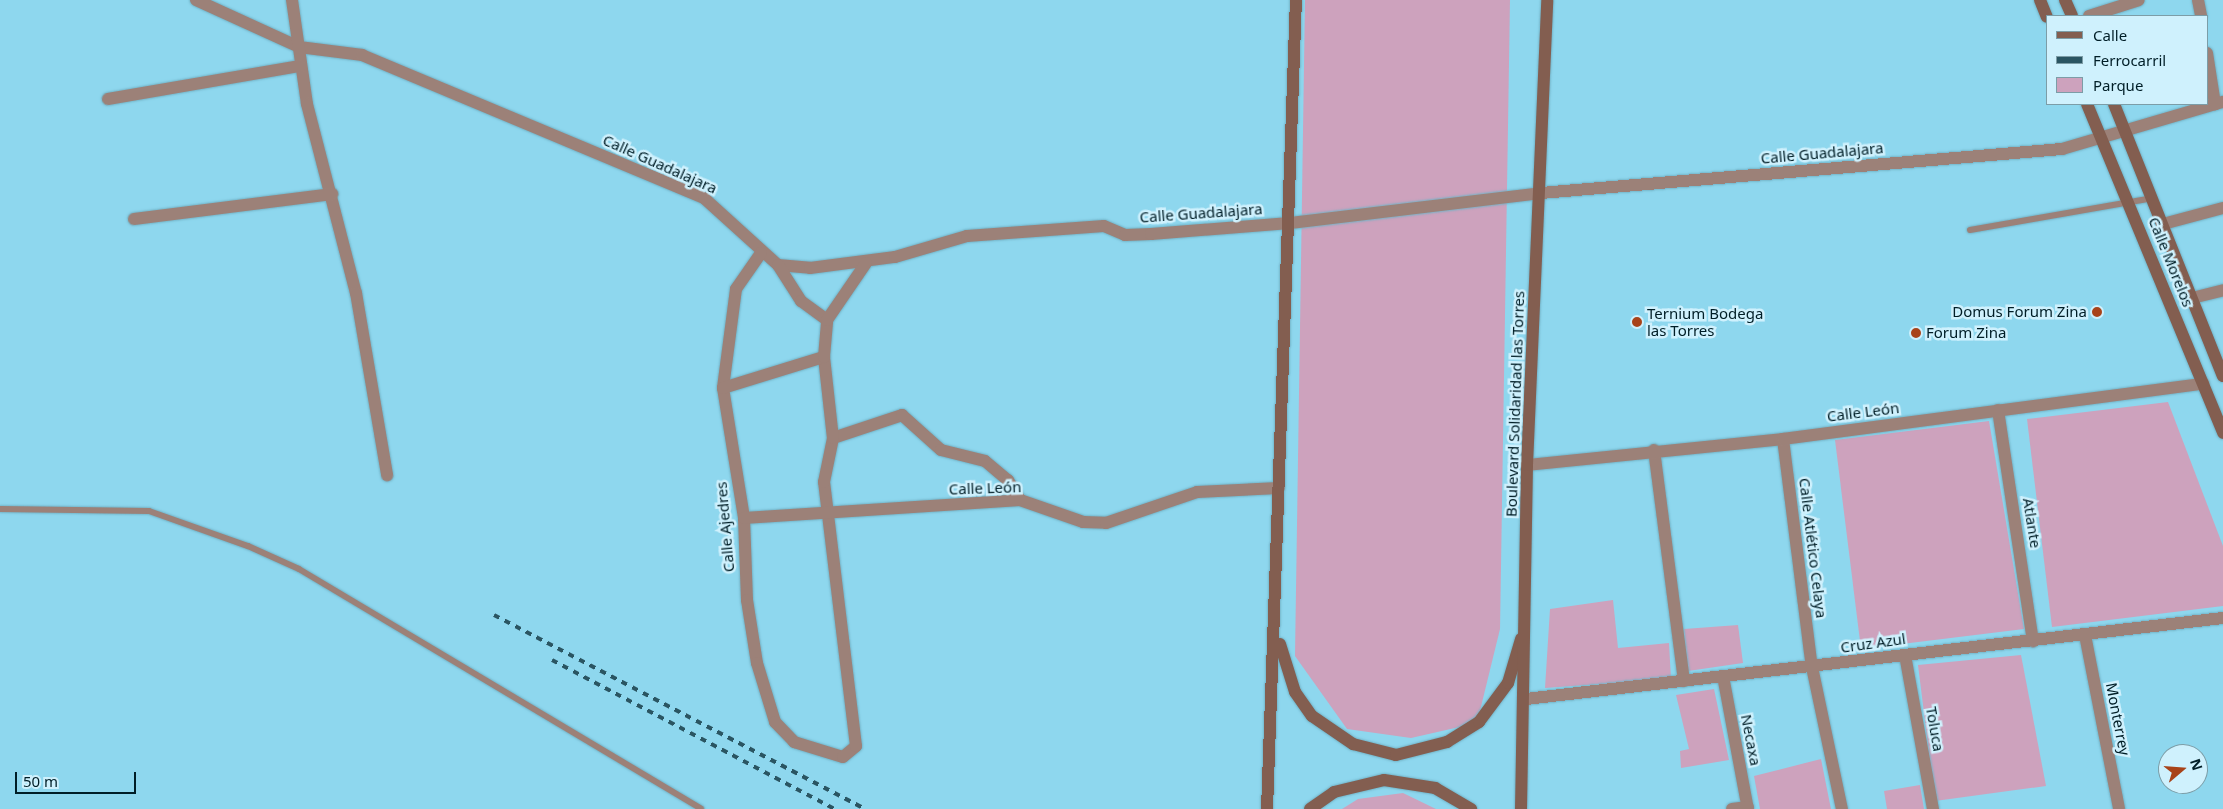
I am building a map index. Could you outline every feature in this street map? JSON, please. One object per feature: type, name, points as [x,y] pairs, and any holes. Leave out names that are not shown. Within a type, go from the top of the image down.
[{"type":"main road","points":[[1267,809],[1276,622],[1296,0]]},
{"type":"main road","name":"Boulevard Solidaridad las Torres","points":[[1521,809],[1526,699],[1527,465],[1541,193],[1547,0]]},
{"type":"main road","points":[[2040,0],[2046,15]]},
{"type":"main road","points":[[2065,0],[2072,15]]},
{"type":"main road","name":"Calle Morelos","points":[[2087,105],[2130,202],[2223,433]]},
{"type":"main road","name":"Calle Morelos","points":[[2114,105],[2128,132],[2222,372]]},
{"type":"main road","points":[[1276,622],[1288,676],[1312,716],[1353,744],[1396,755],[1447,742],[1484,717],[1508,683],[1525,625]]},
{"type":"main road","points":[[1310,809],[1334,792],[1384,780],[1435,788],[1471,809]]},
{"type":"street","name":"Calle Guadalajara","points":[[196,0],[299,47],[362,56],[704,198],[721,209],[761,253],[778,266],[810,268],[866,263],[967,236],[1104,226],[1125,235],[1290,224],[1541,193],[2036,152],[2104,140],[2219,103]]},
{"type":"street","points":[[292,0],[300,66],[356,293],[387,475]]},
{"type":"street","points":[[2092,15],[2139,0]]},
{"type":"street","points":[[2198,0],[2201,15]]},
{"type":"street","points":[[2208,57],[2219,103]]},
{"type":"street","points":[[108,99],[300,66]]},
{"type":"street","points":[[134,219],[332,194]]},
{"type":"street","points":[[2163,224],[2223,208]]},
{"type":"street","name":"Calle Ajedres","points":[[761,253],[736,288],[723,388],[744,518],[747,600],[757,664],[775,722],[794,742],[843,757],[855,750],[830,514]]},
{"type":"street","points":[[830,514],[824,482],[833,438],[824,357],[827,320],[866,263]]},
{"type":"street","points":[[778,266],[802,301],[827,320]]},
{"type":"street","points":[[2192,298],[2223,290]]},
{"type":"street","points":[[723,388],[824,357]]},
{"type":"street","name":"Calle León","points":[[1527,465],[1654,450],[1783,438],[2203,384]]},
{"type":"street","name":"Atlante","points":[[1998,410],[2033,642]]},
{"type":"street","points":[[833,438],[902,415],[940,450],[985,461],[1008,480],[1020,500]]},
{"type":"street","name":"Calle Atlético Celaya","points":[[1783,438],[1812,668],[1842,809]]},
{"type":"street","points":[[1654,450],[1684,681]]},
{"type":"street","name":"Calle León","points":[[744,518],[830,514],[1020,500],[1083,522],[1106,522],[1197,492],[1279,488]]},
{"type":"street","name":"Cruz Azul","points":[[1526,699],[1723,676],[1812,668],[1905,655],[2033,642],[2223,618]]},
{"type":"street","name":"Monterrey","points":[[2085,635],[2119,809]]},
{"type":"street","name":"Toluca","points":[[1905,655],[1933,809]]},
{"type":"street","name":"Necaxa","points":[[1723,676],[1748,808]]},
{"type":"street","points":[[1732,809],[1748,808]]},
{"type":"lane","points":[[1970,230],[2154,198]]},
{"type":"lane","points":[[0,509],[149,512],[248,546],[299,569],[701,809]]},
{"type":"green space","points":[[1305,0],[1510,0],[1500,629],[1477,723],[1411,738],[1347,729],[1295,656]]},
{"type":"green space","points":[[2168,402],[2223,546],[2223,606],[2052,627],[2027,419]]},
{"type":"green space","points":[[1989,421],[2024,629],[1861,649],[1835,440]]},
{"type":"green space","points":[[1613,600],[1618,648],[1669,643],[1671,679],[1545,688],[1550,609]]},
{"type":"green space","points":[[1738,625],[1743,663],[1688,671],[1684,629]]},
{"type":"green space","points":[[2021,655],[2046,786],[1935,801],[1918,665]]},
{"type":"green space","points":[[1714,689],[1729,760],[1681,768],[1680,751],[1689,749],[1676,695]]},
{"type":"green space","points":[[1821,759],[1831,809],[1760,809],[1754,776]]},
{"type":"green space","points":[[1920,785],[1924,809],[1887,809],[1884,791]]},
{"type":"green space","points":[[1403,793],[1436,809],[1342,809],[1358,799]]},
{"type":"railway","points":[[494,615],[865,809]]},
{"type":"railway","points":[[552,660],[835,809]]},
{"type":"place","name":"Domus Forum Zina","points":[[2097,312]]},
{"type":"place","name":"Ternium Bodega las Torres","points":[[1637,322]]},
{"type":"place","name":"Forum Zina","points":[[1916,333]]}]
